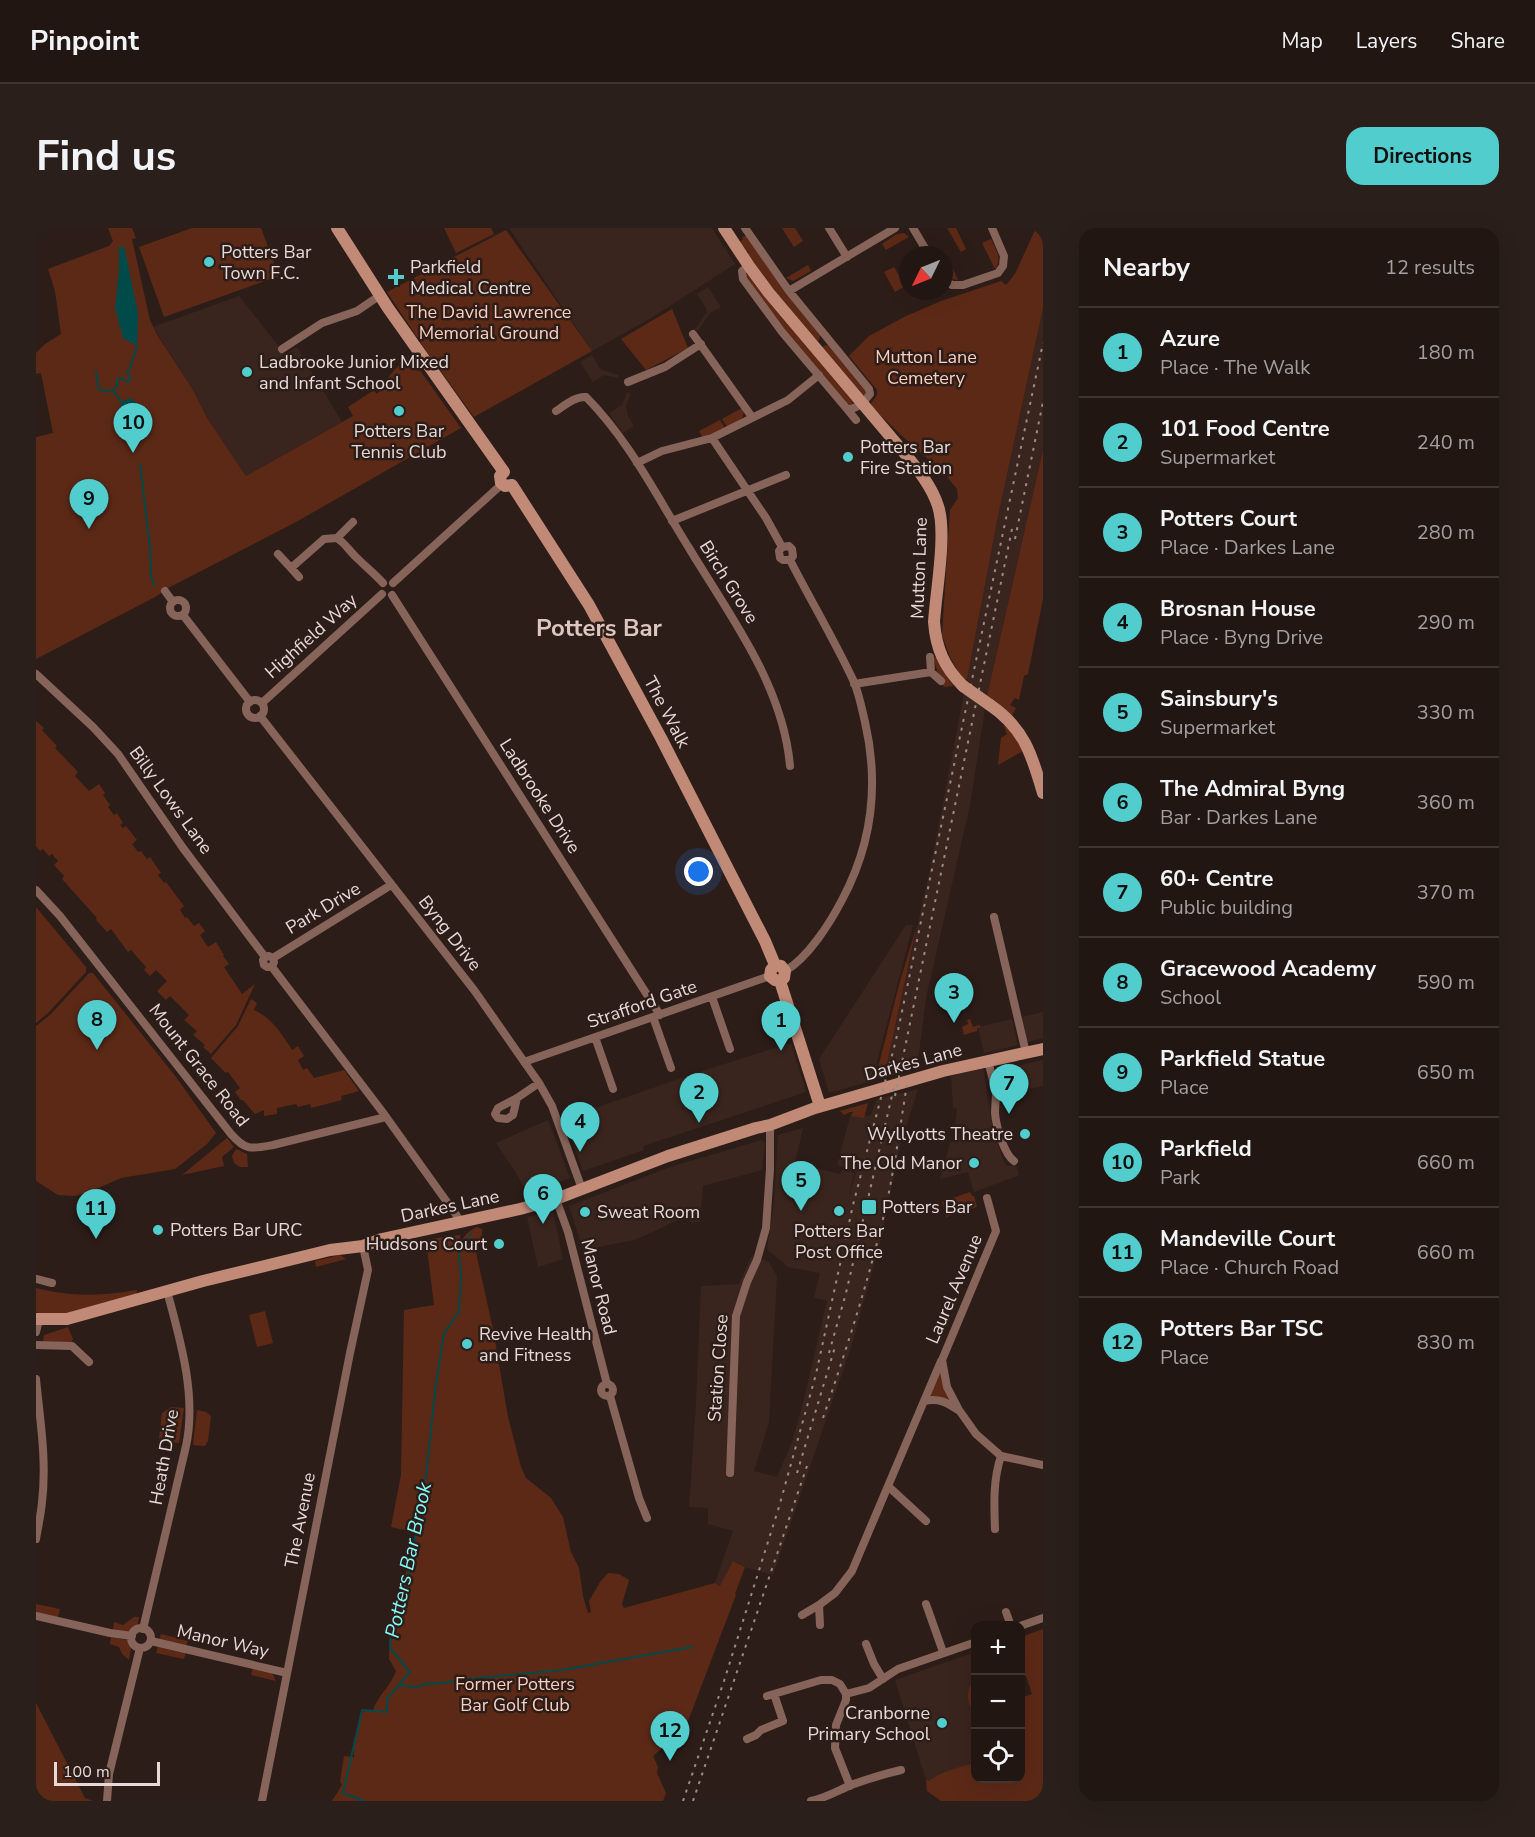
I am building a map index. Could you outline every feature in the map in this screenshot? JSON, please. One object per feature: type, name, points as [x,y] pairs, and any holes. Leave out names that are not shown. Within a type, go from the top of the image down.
[{"type":"street","name":"The Walk","points":[[337,228],[380,296],[589,605],[672,759],[765,941],[778,973],[820,1107]]},
{"type":"street","name":"Mutton Lane","points":[[724,228],[749,266],[927,483],[939,508],[941,535],[934,622],[935,635],[942,658],[948,669],[963,686],[1008,718],[1025,741],[1043,793]]},
{"type":"street","points":[[830,228],[847,257]]},
{"type":"street","points":[[789,291],[895,228]]},
{"type":"street","points":[[913,228],[924,246]]},
{"type":"street","points":[[953,285],[963,285],[998,273],[1003,266],[1004,256],[992,228]]},
{"type":"street","points":[[731,240],[746,229],[789,291],[869,389],[870,394],[862,402],[855,408],[847,409]]},
{"type":"street","points":[[749,266],[742,271],[743,279],[777,325],[856,420]]},
{"type":"street","points":[[282,349],[322,323],[339,314],[357,311],[380,296]]},
{"type":"street","points":[[693,334],[752,417]]},
{"type":"street","points":[[816,348],[826,338]]},
{"type":"street","points":[[628,382],[665,367],[700,344]]},
{"type":"street","points":[[637,463],[662,452],[712,438],[788,400],[819,375]]},
{"type":"street","name":"Birch Grove","points":[[556,411],[582,396],[586,397],[613,426],[734,619],[773,695],[788,747],[790,766]]},
{"type":"street","name":"Strafford Gate","points":[[524,1062],[778,973],[800,960],[835,914],[855,874],[866,834],[872,796],[873,765],[870,742],[855,684],[790,560],[783,561],[780,558],[779,551],[782,546],[712,438]]},
{"type":"street","points":[[672,521],[786,475]]},
{"type":"street","points":[[393,583],[506,480]]},
{"type":"street","points":[[291,568],[324,539],[337,537],[353,522]]},
{"type":"street","points":[[337,537],[349,546],[356,558],[383,583]]},
{"type":"street","points":[[278,554],[299,577]]},
{"type":"street","points":[[387,581],[393,583],[395,589],[392,595],[387,597],[382,594],[380,588],[383,583],[387,581]]},
{"type":"street","points":[[165,591],[173,602],[178,600],[184,604],[186,609],[183,615],[250,702]]},
{"type":"street","name":"Highfield Way","points":[[262,703],[382,594]]},
{"type":"street","name":"Ladbrooke Drive","points":[[392,595],[657,1016],[671,1068]]},
{"type":"street","points":[[930,657],[931,672],[941,681]]},
{"type":"street","points":[[855,684],[931,672]]},
{"type":"street","name":"Billy Lows Lane","points":[[36,674],[93,727],[118,754],[183,848],[386,1117],[459,1222]]},
{"type":"street","points":[[255,700],[262,703],[264,709],[260,716],[251,716],[247,712],[250,702],[255,700]]},
{"type":"street","name":"Byng Drive","points":[[260,716],[474,990],[539,1083],[552,1106],[582,1189]]},
{"type":"street","name":"Park Drive","points":[[270,961],[391,885]]},
{"type":"street","name":"Mount Grace Road","points":[[36,890],[243,1146],[255,1148],[273,1145],[386,1117]]},
{"type":"street","points":[[994,917],[1026,1053]]},
{"type":"street","points":[[712,997],[730,1049]]},
{"type":"street","points":[[595,1037],[613,1089]]},
{"type":"street","name":"Darkes Lane","points":[[37,1324],[67,1319],[330,1250],[363,1246],[379,1240],[520,1209],[556,1199],[668,1156],[820,1107],[944,1071],[1043,1049]]},
{"type":"street","points":[[988,1061],[996,1096],[997,1125],[1006,1152],[1014,1161]]},
{"type":"street","points":[[517,1098],[539,1083]]},
{"type":"street","name":"Station Close","points":[[729,1473],[736,1316],[757,1260],[766,1228],[770,1125]]},
{"type":"street","name":"Laurel Avenue","points":[[802,1615],[835,1593],[852,1571],[996,1231],[987,1197]]},
{"type":"street","name":"Manor Road","points":[[556,1199],[568,1232],[607,1384],[603,1386],[601,1392],[605,1396],[610,1396],[639,1498],[647,1518]]},
{"type":"street","name":"The Avenue","points":[[262,1801],[368,1270],[363,1246]]},
{"type":"street","points":[[36,1279],[52,1283]]},
{"type":"street","name":"Heath Drive","points":[[143,1629],[190,1421],[187,1378],[167,1291]]},
{"type":"street","points":[[36,1345],[72,1346],[89,1362]]},
{"type":"street","name":"Laurel Avenue","points":[[942,1360],[947,1387],[958,1410],[976,1434],[1001,1456],[1043,1465]]},
{"type":"street","points":[[36,1379],[41,1424],[43,1485],[36,1539]]},
{"type":"street","points":[[924,1401],[942,1400],[958,1410]]},
{"type":"street","points":[[995,1529],[994,1488],[1001,1456]]},
{"type":"street","points":[[889,1487],[926,1521]]},
{"type":"street","points":[[926,1604],[944,1652]]},
{"type":"street","points":[[819,1605],[820,1625]]},
{"type":"street","points":[[1006,1612],[1009,1621]]},
{"type":"street","points":[[36,1616],[132,1636]]},
{"type":"street","points":[[1025,1624],[1043,1618]]},
{"type":"street","points":[[143,1629],[150,1633],[151,1641],[146,1647],[140,1648],[135,1645],[132,1636],[135,1631],[143,1629]]},
{"type":"street","name":"Manor Way","points":[[151,1641],[287,1673]]},
{"type":"street","points":[[846,1694],[869,1688],[898,1669],[971,1643]]},
{"type":"street","points":[[866,1644],[883,1679]]},
{"type":"street","points":[[107,1801],[109,1772],[140,1648]]},
{"type":"street","points":[[747,1738],[783,1721],[771,1695],[828,1679],[840,1684],[846,1694],[846,1700],[834,1740],[837,1756],[850,1786]]},
{"type":"street","points":[[812,1801],[901,1770]]},
{"type":"shaded area","points":[[509,228],[712,228],[735,264],[651,318],[592,351]]},
{"type":"shaded area","points":[[708,287],[721,307],[710,313],[697,332],[695,329],[707,312],[697,294]]},
{"type":"shaded area","name":"Ladbrooke Junior Mixed and Infant School","points":[[239,296],[285,354],[297,347],[342,422],[246,476],[207,418],[193,390],[153,327]]},
{"type":"shaded area","points":[[1043,308],[1043,450],[987,696],[970,805],[926,998],[917,1068],[884,1078],[933,855],[998,516]]},
{"type":"shaded area","points":[[592,355],[600,369],[618,375],[618,378],[604,375],[593,382],[580,362]]},
{"type":"shaded area","points":[[627,392],[631,394],[626,406],[628,416],[634,426],[623,433],[609,413],[622,405]]},
{"type":"shaded area","points":[[906,925],[913,925],[873,1077],[871,1081],[829,1093],[819,1059]]},
{"type":"shaded area","points":[[1043,1012],[1043,1038],[1027,1042],[1022,1017]]},
{"type":"shaded area","points":[[1012,1019],[1018,1045],[984,1053],[978,1027]]},
{"type":"shaded area","points":[[791,1043],[806,1092],[643,1146],[644,1150],[583,1171],[564,1119]]},
{"type":"shaded area","points":[[1043,1060],[1043,1086],[1024,1090],[1022,1082],[1003,1086],[999,1070]]},
{"type":"shaded area","points":[[983,1068],[993,1131],[1004,1162],[1007,1166],[1016,1165],[1019,1175],[974,1192],[968,1172],[940,1179],[950,1143],[953,1141],[957,1109],[953,1108],[951,1076]]},
{"type":"shaded area","points":[[918,1089],[899,1149],[880,1243],[851,1347],[773,1575],[745,1567],[734,1561],[721,1586],[715,1583],[733,1531],[708,1524],[708,1508],[689,1507],[701,1286],[739,1284],[752,1255],[769,1262],[777,1276],[769,1422],[754,1471],[777,1477],[792,1442],[827,1301],[814,1298],[820,1273],[788,1267],[767,1249],[774,1203],[778,1135],[803,1128],[795,1163],[840,1174],[842,1170],[854,1173],[849,1198],[856,1172],[837,1165],[851,1113],[870,1116],[877,1099]]},
{"type":"shaded area","points":[[548,1120],[570,1178],[528,1195],[496,1143]]},
{"type":"shaded area","points":[[762,1140],[765,1143],[762,1170],[703,1186],[700,1222],[691,1223],[687,1215],[634,1240],[583,1250],[569,1206],[670,1167]]},
{"type":"shaded area","points":[[553,1211],[563,1259],[538,1267],[527,1217]]},
{"type":"shaded area","name":"Cranborne Primary School","points":[[971,1653],[971,1779],[927,1791],[926,1780],[895,1680]]},
{"type":"green space","points":[[108,228],[132,228],[136,238],[132,239],[150,320],[193,390],[207,418],[246,476],[353,416],[348,407],[374,390],[377,394],[394,370],[409,355],[461,428],[296,522],[36,659],[36,437],[53,433],[41,373],[36,374],[36,353],[61,334],[55,291],[48,269],[109,246],[113,241]]},
{"type":"green space","name":"Potters Bar Town F.C.","points":[[192,228],[261,228],[279,276],[164,317],[139,247]]},
{"type":"green space","points":[[444,228],[491,228],[494,234],[456,253]]},
{"type":"green space","points":[[782,228],[795,228],[803,241],[794,247]]},
{"type":"green space","points":[[947,228],[956,228],[966,249],[961,252]]},
{"type":"green space","name":"Mutton Lane Cemetery","points":[[1036,228],[1043,228],[1043,308],[998,516],[967,679],[963,679],[950,657],[942,635],[950,510],[958,498],[957,489],[945,474],[870,405],[877,395],[877,390],[849,356],[869,336],[904,317],[941,301],[953,300],[953,297],[1001,281],[1006,285],[1015,274]]},
{"type":"green space","name":"The David Lawrence Memorial Ground","points":[[506,230],[592,351],[474,417],[387,292]]},
{"type":"green space","points":[[904,233],[909,237],[886,250],[882,244],[897,234]]},
{"type":"green space","points":[[746,236],[820,335],[819,340],[817,341],[775,291],[747,254],[749,252],[740,242],[742,237]]},
{"type":"green space","points":[[991,239],[999,258],[995,269],[982,243]]},
{"type":"green space","points":[[808,265],[811,271],[793,281],[786,278]]},
{"type":"green space","points":[[894,267],[899,276],[899,290],[895,292],[884,272]]},
{"type":"green space","points":[[953,269],[958,280],[953,279]]},
{"type":"green space","points":[[747,273],[854,402],[849,406],[800,349],[745,277]]},
{"type":"green space","points":[[672,309],[688,348],[646,370],[621,339]]},
{"type":"green space","points":[[826,345],[866,390],[865,394],[863,395],[822,347]]},
{"type":"green space","points":[[742,408],[744,411],[742,419],[727,427],[722,419]]},
{"type":"green space","points":[[720,420],[725,428],[703,438],[699,431]]},
{"type":"green space","points":[[1043,450],[1043,599],[1028,674],[1024,676],[1019,700],[1015,698],[1010,705],[1016,708],[1012,716],[987,696]]},
{"type":"green space","points":[[933,657],[935,657],[953,686],[944,687]]},
{"type":"green space","points":[[36,721],[57,746],[55,748],[78,772],[75,776],[89,791],[99,784],[110,805],[108,807],[114,815],[117,813],[123,823],[120,825],[123,828],[126,826],[137,840],[132,844],[147,859],[150,857],[161,873],[158,875],[184,906],[180,910],[185,918],[187,917],[194,926],[199,923],[205,931],[200,935],[208,947],[216,942],[229,964],[224,967],[242,994],[255,984],[236,1025],[211,1054],[203,1047],[205,1045],[193,1035],[197,1031],[184,1020],[189,1015],[170,996],[166,1000],[157,991],[167,981],[156,970],[150,976],[144,970],[146,967],[131,950],[128,952],[111,929],[107,932],[62,879],[64,876],[54,865],[58,861],[52,854],[49,856],[43,849],[40,851],[36,846]]},
{"type":"green space","points":[[1003,724],[1023,751],[998,765],[1001,738],[1007,734]]},
{"type":"green space","points":[[36,907],[86,967],[86,972],[36,1023]]},
{"type":"green space","points":[[917,925],[884,1078],[876,1076]]},
{"type":"green space","points":[[89,973],[93,973],[176,1077],[216,1133],[207,1144],[175,1169],[121,1178],[75,1196],[58,1195],[36,1181],[36,1026],[50,1015]]},
{"type":"green space","points":[[251,999],[257,1003],[254,1010],[271,1022],[292,1050],[298,1046],[304,1056],[298,1060],[303,1070],[307,1068],[314,1078],[344,1070],[359,1091],[341,1096],[342,1100],[311,1108],[310,1104],[298,1107],[296,1104],[277,1108],[277,1114],[264,1116],[264,1110],[255,1114],[235,1092],[240,1088],[228,1072],[226,1073],[211,1058],[238,1026]]},
{"type":"green space","points":[[970,1019],[973,1027],[979,1025],[981,1027],[977,1028],[977,1031],[964,1035],[962,1027],[968,1024],[967,1020]]},
{"type":"green space","points":[[868,1103],[864,1118],[852,1116],[853,1112],[844,1115],[840,1111]]},
{"type":"green space","points":[[227,1138],[234,1147],[222,1157],[224,1166],[182,1175]]},
{"type":"green space","points":[[236,1149],[247,1154],[248,1167],[240,1167],[234,1163],[232,1156]]},
{"type":"green space","points":[[970,1192],[974,1196],[977,1207],[946,1217],[942,1202]]},
{"type":"green space","name":"Former Potters Bar Golf Club","points":[[477,1227],[482,1229],[482,1235],[475,1248],[493,1329],[508,1417],[521,1467],[526,1478],[551,1498],[563,1517],[571,1552],[579,1568],[588,1613],[591,1612],[589,1601],[608,1573],[619,1574],[629,1580],[622,1604],[624,1608],[715,1583],[720,1586],[733,1561],[745,1567],[685,1729],[653,1756],[658,1767],[657,1773],[666,1793],[663,1801],[332,1801],[342,1785],[340,1781],[344,1756],[354,1757],[353,1744],[361,1714],[364,1711],[373,1710],[396,1671],[389,1659],[390,1619],[417,1533],[391,1527],[401,1475],[404,1310],[434,1305],[426,1240],[460,1235],[461,1244],[463,1238]]},
{"type":"green space","points":[[340,1255],[346,1259],[316,1267],[315,1261]]},
{"type":"green space","points":[[36,1288],[86,1295],[137,1290],[136,1295],[79,1313],[39,1316],[36,1311]]},
{"type":"green space","points":[[265,1311],[273,1343],[257,1347],[249,1315]]},
{"type":"green space","points":[[68,1327],[73,1339],[71,1343],[43,1343],[44,1335]]},
{"type":"green space","points":[[941,1373],[950,1401],[931,1397],[930,1394]]},
{"type":"green space","points":[[171,1407],[184,1408],[179,1443],[159,1439],[162,1413]]},
{"type":"green space","points":[[197,1410],[211,1416],[208,1441],[205,1446],[193,1445]]},
{"type":"green space","points":[[36,1604],[60,1609],[58,1617],[36,1613]]},
{"type":"green space","points":[[134,1617],[139,1617],[137,1627],[128,1633],[113,1630],[114,1622],[123,1625]]},
{"type":"green space","points":[[1043,1629],[1043,1801],[941,1801],[927,1791],[926,1780],[929,1781],[971,1764],[971,1783],[1025,1783],[1025,1696],[1032,1694],[1025,1676],[1025,1636]]},
{"type":"green space","points":[[161,1634],[188,1641],[186,1646],[159,1640]]},
{"type":"green space","points":[[111,1637],[127,1640],[131,1648],[129,1660],[122,1654],[119,1647],[110,1644]]},
{"type":"green space","points":[[158,1646],[186,1653],[184,1659],[156,1653]]},
{"type":"green space","points":[[253,1668],[272,1673],[276,1681],[251,1675]]},
{"type":"green space","points":[[971,1684],[970,1706],[968,1697]]},
{"type":"green space","points":[[36,1703],[85,1798],[93,1801],[36,1801]]},
{"type":"water","points":[[124,246],[138,313],[137,346],[123,338],[115,308],[119,248]]},
{"type":"water","points":[[130,398],[138,404],[144,418],[139,422],[129,424],[121,416],[121,402]]},
{"type":"waterway","points":[[113,390],[117,386],[117,379],[122,378],[128,382],[131,378],[127,372],[137,346]]},
{"type":"waterway","points":[[96,372],[99,389],[113,390],[121,402]]},
{"type":"waterway","points":[[140,464],[151,576],[154,585]]},
{"type":"waterway","name":"Potters Bar Brook","points":[[364,1801],[343,1793],[362,1710],[387,1712],[387,1699],[410,1672],[390,1648],[393,1613],[408,1576],[426,1476],[444,1333],[459,1312],[461,1276],[459,1254],[471,1234]]},
{"type":"waterway","points":[[399,1685],[416,1687],[425,1684],[562,1670],[692,1647]]},
{"type":"railway","points":[[683,1801],[779,1507],[816,1374],[853,1205],[896,1040],[1043,343]]},
{"type":"railway","points":[[1015,539],[1043,402]]},
{"type":"railway","points":[[895,1096],[1012,529]]},
{"type":"railway","points":[[823,1418],[855,1321],[882,1223],[908,1078]]},
{"type":"railway","points":[[829,1353],[846,1293],[894,1087]]},
{"type":"railway","points":[[797,1473],[835,1347]]},
{"type":"railway","points":[[693,1801],[807,1466]]},
{"type":"place","name":"Potters Bar Town F.C.","points":[[209,262]]},
{"type":"place","name":"Parkfield Medical Centre","points":[[396,277]]},
{"type":"place","name":"Ladbrooke Junior Mixed and Infant School","points":[[247,372]]},
{"type":"place","name":"Potters Bar Tennis Club","points":[[399,411]]},
{"type":"place","name":"Parkfield","points":[[133,453]]},
{"type":"place","name":"Potters Bar Fire Station","points":[[848,457]]},
{"type":"place","name":"Parkfield Statue","points":[[89,529]]},
{"type":"place","name":"Potters Court","points":[[954,1023]]},
{"type":"place","name":"Gracewood Academy","points":[[97,1050]]},
{"type":"place","name":"Azure","points":[[781,1051]]},
{"type":"place","name":"60+ Centre","points":[[1009,1114]]},
{"type":"place","name":"101 Food Centre","points":[[699,1123]]},
{"type":"place","name":"Wyllyotts Theatre","points":[[1025,1134]]},
{"type":"place","name":"Brosnan House","points":[[580,1152]]},
{"type":"place","name":"The Old Manor","points":[[974,1163]]},
{"type":"place","name":"Potters Bar","points":[[869,1207]]},
{"type":"place","name":"Sainsbury's","points":[[801,1211]]},
{"type":"place","name":"Potters Bar Post Office","points":[[839,1211]]},
{"type":"place","name":"Sweat Room","points":[[585,1212]]},
{"type":"place","name":"The Admiral Byng","points":[[543,1224]]},
{"type":"place","name":"Potters Bar URC","points":[[158,1230]]},
{"type":"place","name":"Mandeville Court","points":[[96,1239]]},
{"type":"place","name":"Hudsons Court","points":[[499,1244]]},
{"type":"place","name":"Revive Health and Fitness","points":[[467,1344]]},
{"type":"place","name":"Cranborne Primary School","points":[[942,1723]]},
{"type":"place","name":"Potters Bar TSC","points":[[670,1761]]},
{"type":"district","name":"Potters Bar","points":[[599,628]]}]
